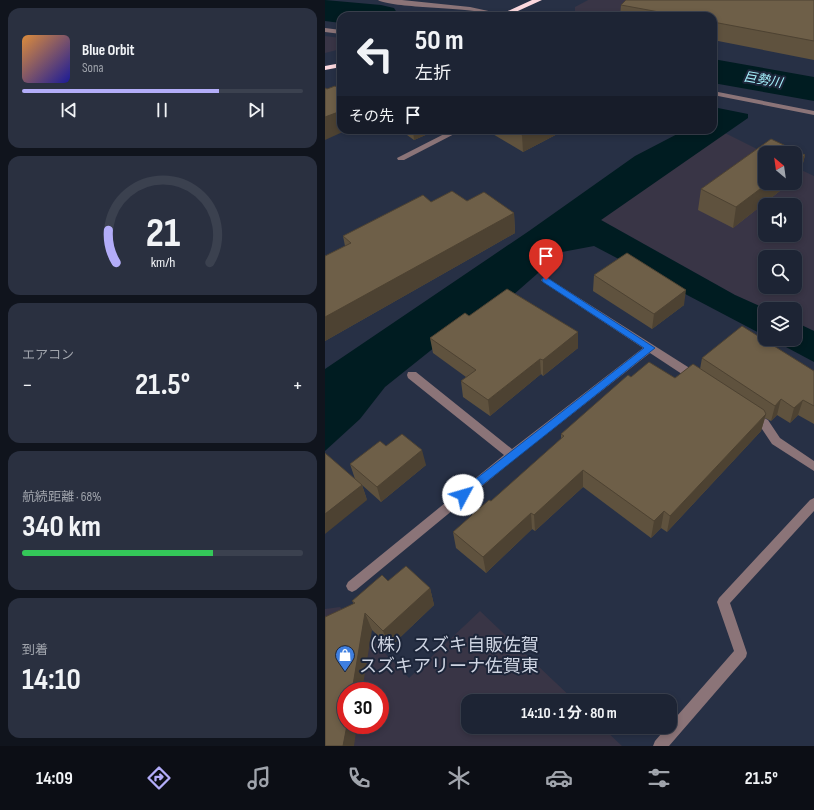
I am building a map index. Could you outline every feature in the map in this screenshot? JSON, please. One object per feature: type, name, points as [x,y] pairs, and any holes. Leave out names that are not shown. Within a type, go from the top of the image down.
[{"type":"highway","points":[[510,12],[538,0]]},
{"type":"highway","points":[[325,68],[337,66]]},
{"type":"street","points":[[381,0],[486,12]]},
{"type":"street","points":[[325,30],[337,32]]},
{"type":"street","points":[[717,94],[814,113]]},
{"type":"street","points":[[401,158],[450,134]]},
{"type":"street","points":[[546,280],[707,385]]},
{"type":"street","points":[[352,586],[512,455],[650,348]]},
{"type":"street","points":[[412,375],[512,455]]},
{"type":"street","points":[[745,410],[764,422],[776,441],[814,467]]},
{"type":"street","points":[[660,746],[741,653],[723,602],[814,503]]},
{"type":"shaded area","points":[[588,0],[640,0],[627,12],[575,12],[575,7]]},
{"type":"shaded area","points":[[325,36],[337,38],[337,50],[325,53]]},
{"type":"shaded area","points":[[717,108],[748,114],[748,118],[601,220],[735,295],[758,305],[758,332],[594,246],[562,252],[504,303],[470,319],[385,387],[360,419],[325,451],[325,369],[529,231],[635,156],[677,134],[717,134]]},
{"type":"shaded area","points":[[725,133],[758,150],[758,190],[802,190],[802,170],[814,176],[814,331],[802,325],[802,302],[758,302],[758,305],[735,295],[601,220]]},
{"type":"shaded area","points":[[802,325],[814,331],[814,362],[784,346],[802,346]]},
{"type":"shaded area","points":[[340,607],[409,678],[480,611],[568,694],[461,694],[461,734],[609,734],[622,746],[325,746],[325,609]]},
{"type":"building","points":[[626,0],[814,0],[814,41],[717,23],[717,12],[659,12],[621,5]]},
{"type":"building","points":[[335,86],[337,87],[337,112],[325,117],[325,88],[327,89]]},
{"type":"building","points":[[771,139],[786,146],[761,146]]},
{"type":"building","points":[[758,148],[759,190],[736,207],[701,189]]},
{"type":"building","points":[[452,191],[467,201],[484,192],[514,213],[325,317],[325,256],[351,243],[343,236],[423,195],[431,202]]},
{"type":"building","points":[[627,253],[686,290],[654,314],[594,275]]},
{"type":"building","points":[[507,289],[578,332],[543,360],[540,359],[488,400],[461,381],[476,370],[430,338],[465,313],[469,316]]},
{"type":"building","points":[[742,326],[758,336],[758,346],[774,346],[814,371],[814,406],[803,400],[794,408],[781,399],[775,406],[702,358]]},
{"type":"building","points":[[649,362],[675,378],[693,364],[764,410],[766,414],[670,516],[664,511],[654,521],[583,470],[534,515],[531,513],[483,557],[453,532],[489,500],[491,501],[564,436],[561,434],[628,375],[631,377]]},
{"type":"building","points":[[402,434],[422,450],[377,487],[350,464],[380,441],[386,446]]},
{"type":"building","points":[[325,453],[362,485],[325,514]]},
{"type":"building","points":[[406,566],[430,588],[383,631],[365,613],[354,682],[337,682],[337,734],[345,734],[343,746],[325,746],[325,617],[355,603],[352,601],[382,575],[388,581]]},
{"type":"waterway","name":"巨勢川","points":[[325,10],[344,12]]},
{"type":"waterway","name":"巨勢川","points":[[717,72],[814,89]]},
{"type":"place","name":"（株）スズキ自販佐賀 スズキアリーナ佐賀東","points":[[345,672]]},
{"type":"route","points":[[463,495],[650,348],[546,280]]}]
